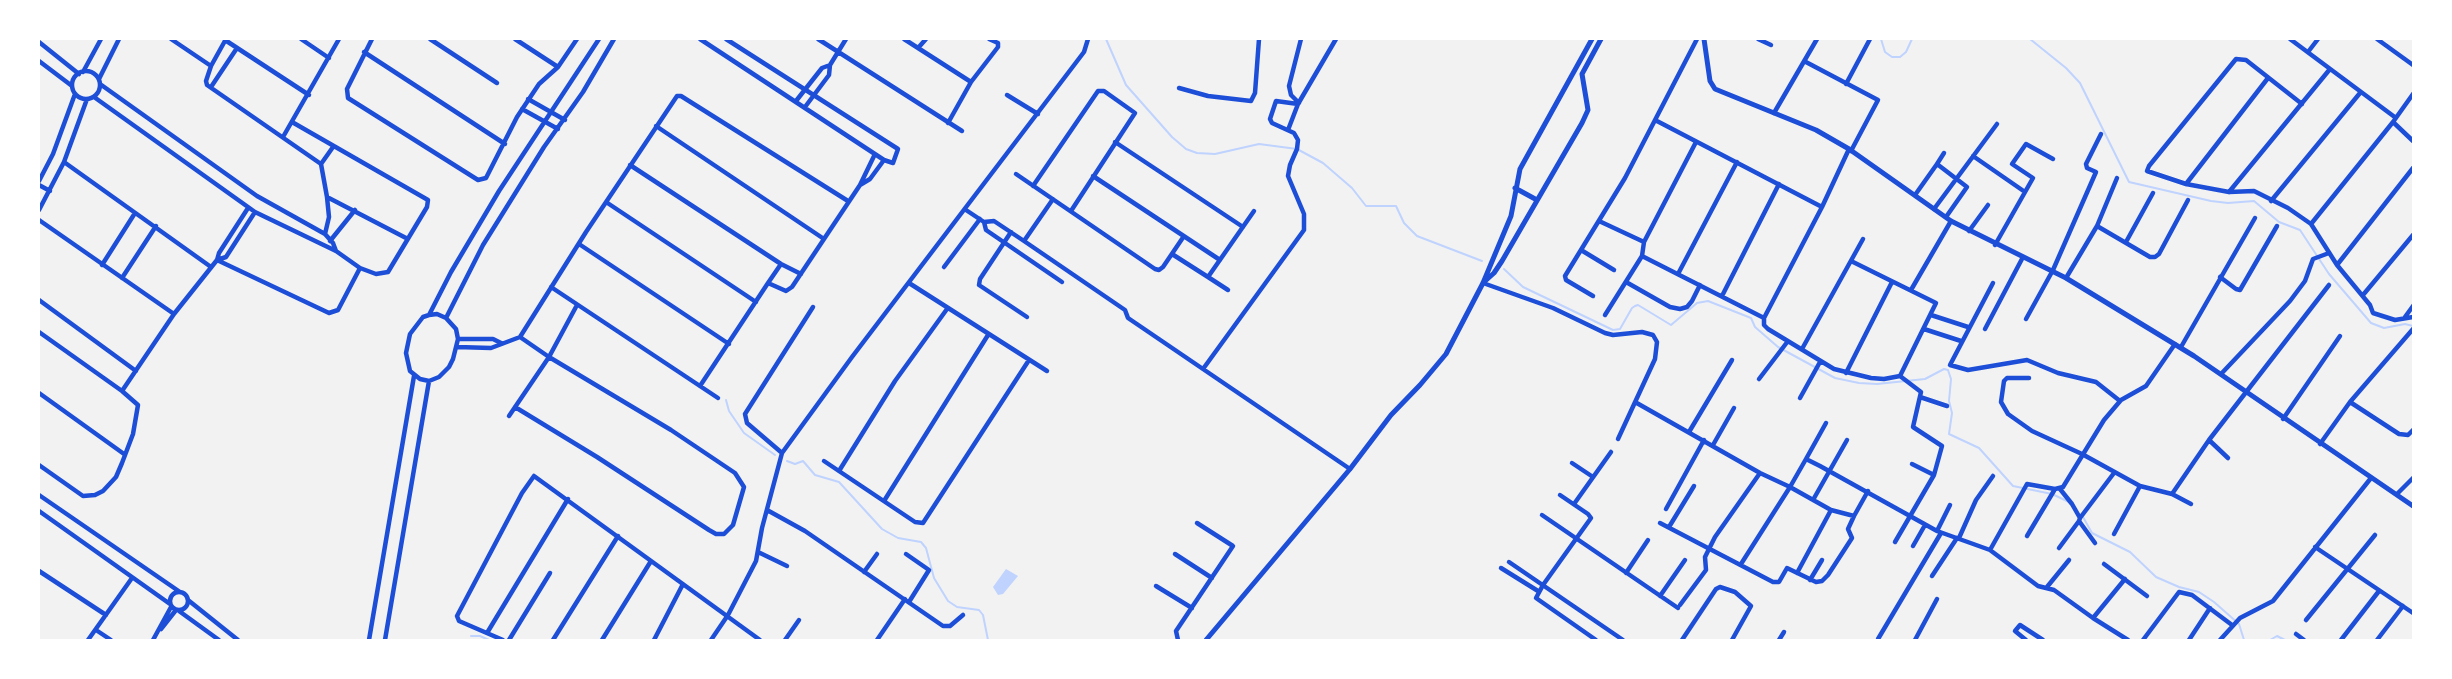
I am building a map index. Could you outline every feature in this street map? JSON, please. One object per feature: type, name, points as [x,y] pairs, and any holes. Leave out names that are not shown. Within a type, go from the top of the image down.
[{"type":"street","points":[[50,191],[39,183],[41,171],[75,94],[72,86],[73,80],[81,73],[101,39]]},
{"type":"street","points":[[75,94],[87,99],[94,97],[98,92],[99,82],[119,39]]},
{"type":"street","points":[[171,39],[212,66]]},
{"type":"street","points":[[301,39],[329,58]]},
{"type":"street","points":[[283,137],[339,39]]},
{"type":"street","points":[[372,39],[346,93],[348,98],[478,180],[486,178],[528,99],[543,78],[558,67],[577,39]]},
{"type":"street","points":[[430,39],[497,83]]},
{"type":"street","points":[[515,39],[558,67]]},
{"type":"street","points":[[369,640],[414,376],[408,364],[407,344],[410,334],[416,325],[429,315],[451,272],[493,201],[599,39]]},
{"type":"street","points":[[446,318],[483,244],[614,39]]},
{"type":"street","points":[[700,39],[884,160],[893,163],[898,149],[726,39]]},
{"type":"street","points":[[818,39],[962,131]]},
{"type":"street","points":[[806,107],[829,75],[830,65],[846,39]]},
{"type":"street","points":[[904,39],[971,82]]},
{"type":"street","points":[[918,48],[926,39]]},
{"type":"street","points":[[948,123],[971,82],[999,45],[989,39]]},
{"type":"street","points":[[711,640],[728,615],[757,557],[783,453],[852,357],[1084,52],[1088,39]]},
{"type":"street","points":[[1179,88],[1208,96],[1251,100],[1255,93],[1259,39]]},
{"type":"street","points":[[1299,104],[1291,95],[1289,86],[1301,39]]},
{"type":"street","points":[[1288,130],[1299,104],[1336,39]]},
{"type":"street","points":[[1206,640],[1350,469],[1391,415],[1446,354],[1483,284],[1513,209],[1520,169],[1592,39]]},
{"type":"street","points":[[1483,284],[1494,273],[1588,110],[1582,74],[1601,39]]},
{"type":"street","points":[[1593,296],[1565,278],[1655,120],[1696,39]]},
{"type":"street","points":[[1704,39],[1710,81],[1714,89],[1816,130],[1850,150],[1969,231],[2053,270],[2181,347],[2413,506]]},
{"type":"street","points":[[1758,39],[1771,45]]},
{"type":"street","points":[[1774,113],[1817,39]]},
{"type":"street","points":[[1846,84],[1870,39]]},
{"type":"street","points":[[2290,39],[2395,120],[2413,141]]},
{"type":"street","points":[[2308,52],[2318,39]]},
{"type":"street","points":[[2377,39],[2413,66]]},
{"type":"street","points":[[309,95],[225,40],[206,81],[211,87],[321,164],[329,217],[325,234]]},
{"type":"street","points":[[39,42],[81,73],[93,74],[99,82],[258,196],[325,234],[336,251]]},
{"type":"street","points":[[211,87],[237,48]]},
{"type":"street","points":[[364,52],[505,144]]},
{"type":"street","points":[[2302,104],[2246,60],[2240,58],[2235,60],[2147,169],[2150,173],[2186,184],[2229,192],[2254,191],[2288,208],[2311,224],[2337,265],[2363,295],[2373,313],[2395,320],[2413,317]]},
{"type":"street","points":[[39,61],[72,86]]},
{"type":"street","points":[[1804,61],[1878,100],[1764,318],[1764,325],[1819,363],[1846,373],[1871,378],[1884,379],[1901,376],[1921,390],[1912,426],[1941,445],[1941,456],[1934,475],[1895,542]]},
{"type":"street","points":[[796,101],[822,68],[830,65]]},
{"type":"street","points":[[2229,192],[2330,69]]},
{"type":"street","points":[[2186,184],[2268,78]]},
{"type":"street","points":[[1033,186],[1100,90],[1135,113],[1071,211]]},
{"type":"street","points":[[2271,201],[2360,93]]},
{"type":"street","points":[[2311,224],[2395,120],[2413,93]]},
{"type":"street","points":[[1007,95],[1038,114]]},
{"type":"street","points":[[457,348],[491,348],[520,337],[674,97],[681,96],[848,201]]},
{"type":"street","points":[[94,97],[248,208],[327,249],[336,251],[360,268],[376,274],[388,272],[406,238],[427,207],[426,198],[292,122]]},
{"type":"street","points":[[39,210],[64,162],[87,99]]},
{"type":"street","points":[[528,99],[564,120]]},
{"type":"street","points":[[1203,369],[1304,230],[1304,214],[1288,176],[1297,149],[1297,136],[1272,123],[1273,106],[1278,100],[1299,104]]},
{"type":"street","points":[[522,109],[558,129]]},
{"type":"street","points":[[1655,120],[1822,207]]},
{"type":"street","points":[[1934,209],[1997,124]]},
{"type":"street","points":[[656,126],[824,239]]},
{"type":"street","points":[[2026,320],[2053,270],[2096,172],[2087,168],[2086,164],[2101,134]]},
{"type":"street","points":[[1115,142],[1243,227]]},
{"type":"street","points":[[1605,315],[1642,256],[1644,242],[1696,142]]},
{"type":"street","points":[[1995,245],[2033,178],[2012,164],[2026,144],[2053,159]]},
{"type":"street","points":[[321,164],[333,147]]},
{"type":"street","points":[[1915,195],[1944,153]]},
{"type":"street","points":[[768,283],[782,290],[790,290],[860,185],[875,154]]},
{"type":"street","points":[[1973,156],[2025,192]]},
{"type":"street","points":[[195,170],[203,157]]},
{"type":"street","points":[[860,185],[870,179],[884,160]]},
{"type":"street","points":[[64,162],[211,267]]},
{"type":"street","points":[[1678,274],[1737,162]]},
{"type":"street","points":[[1911,290],[1967,188],[1937,164]]},
{"type":"street","points":[[630,165],[781,264],[801,274]]},
{"type":"street","points":[[2337,265],[2413,168]]},
{"type":"street","points":[[1016,174],[1155,269],[1161,269],[1184,236]]},
{"type":"street","points":[[1094,176],[1220,260]]},
{"type":"street","points":[[2066,278],[2097,226],[2117,178]]},
{"type":"street","points":[[1722,296],[1779,184]]},
{"type":"street","points":[[1515,188],[1537,200]]},
{"type":"street","points":[[2126,242],[2153,193]]},
{"type":"street","points":[[327,197],[406,238]]},
{"type":"street","points":[[1024,241],[1053,199]]},
{"type":"street","points":[[2097,226],[2150,257],[2158,255],[2188,200]]},
{"type":"street","points":[[606,202],[756,302]]},
{"type":"street","points":[[1969,231],[1988,205]]},
{"type":"street","points":[[122,391],[174,314],[217,260],[219,253],[248,208]]},
{"type":"street","points":[[327,249],[355,210]]},
{"type":"street","points":[[966,210],[982,221],[986,230],[1062,282]]},
{"type":"street","points":[[276,222],[284,211]]},
{"type":"street","points":[[1208,277],[1254,211]]},
{"type":"street","points":[[217,260],[226,257],[255,212]]},
{"type":"street","points":[[102,265],[135,213]]},
{"type":"street","points":[[2181,347],[2255,218]]},
{"type":"street","points":[[39,220],[174,314]]},
{"type":"street","points":[[982,221],[994,221],[1011,232],[1125,310],[1128,318],[1350,469]]},
{"type":"street","points":[[945,267],[982,221]]},
{"type":"street","points":[[1599,221],[1644,242]]},
{"type":"street","points":[[122,278],[156,226]]},
{"type":"street","points":[[2220,278],[2240,290],[2277,226]]},
{"type":"street","points":[[1011,232],[980,279],[979,285],[1027,317]]},
{"type":"street","points":[[2363,295],[2413,235]]},
{"type":"street","points":[[1802,350],[1863,239]]},
{"type":"street","points":[[579,244],[729,344]]},
{"type":"street","points":[[1581,250],[1614,270]]},
{"type":"street","points":[[2222,374],[2290,301],[2304,281],[2313,259],[2330,253]]},
{"type":"street","points":[[1172,254],[1228,290]]},
{"type":"street","points":[[1642,256],[1764,318]]},
{"type":"street","points":[[1985,329],[2023,257]]},
{"type":"street","points":[[217,260],[329,313],[338,310],[360,268]]},
{"type":"street","points":[[1851,261],[1936,302],[1901,376]]},
{"type":"street","points":[[700,386],[781,264]]},
{"type":"street","points":[[1626,282],[1670,307],[1680,309],[1687,307],[1692,301],[1700,285]]},
{"type":"street","points":[[1846,373],[1892,282]]},
{"type":"street","points":[[909,283],[1047,371]]},
{"type":"street","points":[[1993,283],[1950,362],[1952,366],[1974,369],[2027,360],[2058,373],[2096,382],[2121,400]]},
{"type":"street","points":[[1483,284],[1553,308],[1605,333],[1613,335],[1642,332],[1653,335],[1657,342],[1655,359],[1618,439]]},
{"type":"street","points":[[2172,494],[2209,440],[2329,285]]},
{"type":"street","points":[[551,287],[718,398]]},
{"type":"street","points":[[39,300],[136,371]]},
{"type":"street","points":[[509,416],[549,357],[577,305]]},
{"type":"street","points":[[2405,317],[2413,306]]},
{"type":"street","points":[[783,453],[747,423],[745,414],[813,307]]},
{"type":"street","points":[[840,471],[890,390],[947,309]]},
{"type":"street","points":[[414,376],[429,381],[439,377],[449,367],[457,348],[456,329],[446,318],[437,314],[429,315]]},
{"type":"street","points":[[1931,315],[1968,327]]},
{"type":"street","points":[[1924,329],[1961,341]]},
{"type":"street","points":[[2320,444],[2350,402],[2413,329]]},
{"type":"street","points":[[39,332],[138,405],[133,434],[116,477],[108,488],[89,496],[76,493],[39,465]]},
{"type":"street","points":[[884,501],[988,335]]},
{"type":"street","points":[[2283,418],[2340,336]]},
{"type":"street","points":[[515,407],[709,530],[720,535],[730,529],[744,486],[740,477],[671,430],[549,357],[520,337]]},
{"type":"street","points":[[458,339],[493,339],[501,343]]},
{"type":"street","points":[[1759,379],[1788,341]]},
{"type":"street","points":[[2027,536],[2050,497],[2056,490],[2063,487],[2104,420],[2121,400],[2146,386],[2175,344]]},
{"type":"street","points":[[824,461],[915,522],[923,523],[1029,360]]},
{"type":"street","points":[[1689,432],[1732,360]]},
{"type":"street","points":[[1800,398],[1819,363]]},
{"type":"street","points":[[2030,378],[2005,379],[2001,402],[2004,408],[2023,426],[2082,454],[2140,486],[2172,494],[2191,504]]},
{"type":"street","points":[[385,640],[429,381]]},
{"type":"street","points":[[39,393],[124,453]]},
{"type":"street","points":[[1920,397],[1947,406]]},
{"type":"street","points":[[1635,402],[1760,473],[1831,510],[1854,516]]},
{"type":"street","points":[[2350,402],[2400,434],[2408,435],[2413,430]]},
{"type":"street","points":[[1713,445],[1734,408]]},
{"type":"street","points":[[1741,564],[1790,487],[1826,423]]},
{"type":"street","points":[[1666,509],[1704,440]]},
{"type":"street","points":[[1813,500],[1847,440]]},
{"type":"street","points":[[2209,440],[2228,458]]},
{"type":"street","points":[[1574,504],[1611,452]]},
{"type":"street","points":[[1806,459],[1868,491],[1910,518],[1939,532],[1990,550],[2038,586],[2047,587],[2128,640]]},
{"type":"street","points":[[1572,463],[1593,477]]},
{"type":"street","points":[[1912,464],[1934,475]]},
{"type":"street","points":[[1542,515],[1660,596],[1679,606],[1706,570],[1705,557],[1709,548],[1760,473]]},
{"type":"street","points":[[2059,548],[2114,473]]},
{"type":"street","points":[[503,640],[459,621],[457,616],[517,502],[534,476],[760,640]]},
{"type":"street","points":[[1932,576],[1958,538],[1976,500],[1993,476]]},
{"type":"street","points":[[2220,640],[2232,624],[2240,618],[2273,601],[2371,478]]},
{"type":"street","points":[[2397,494],[2413,478]]},
{"type":"street","points":[[1990,550],[2024,488],[2031,483],[2056,490],[2073,506],[2095,543]]},
{"type":"street","points":[[1669,528],[1694,486]]},
{"type":"street","points":[[2114,534],[2140,486]]},
{"type":"street","points":[[1660,523],[1776,583],[1787,568],[1819,582],[1828,575],[1852,538],[1848,529],[1868,491]]},
{"type":"street","points":[[39,495],[185,595],[188,600],[238,640]]},
{"type":"street","points":[[1536,595],[1591,518],[1560,495]]},
{"type":"street","points":[[488,633],[568,499]]},
{"type":"street","points":[[1878,639],[1939,532],[1950,505]]},
{"type":"street","points":[[767,510],[805,531],[946,626],[953,624],[963,615]]},
{"type":"street","points":[[1797,573],[1831,510]]},
{"type":"street","points":[[39,511],[219,640]]},
{"type":"street","points":[[1178,640],[1176,631],[1233,546],[1197,523]]},
{"type":"street","points":[[1913,546],[1925,525]]},
{"type":"street","points":[[2306,620],[2374,535]]},
{"type":"street","points":[[553,640],[618,536]]},
{"type":"street","points":[[1626,573],[1648,540]]},
{"type":"street","points":[[2315,547],[2413,613]]},
{"type":"street","points":[[864,572],[877,554]]},
{"type":"street","points":[[877,640],[929,570],[906,554]]},
{"type":"street","points":[[1175,554],[1212,578]]},
{"type":"street","points":[[757,557],[787,567]]},
{"type":"street","points":[[1660,596],[1685,560]]},
{"type":"street","points":[[1810,580],[1822,560]]},
{"type":"street","points":[[2047,587],[2069,560]]},
{"type":"street","points":[[602,640],[651,561]]},
{"type":"street","points":[[1509,562],[1623,640]]},
{"type":"street","points":[[2104,564],[2147,596]]},
{"type":"street","points":[[1501,568],[1596,640]]},
{"type":"street","points":[[39,571],[106,615]]},
{"type":"street","points":[[509,640],[550,573]]},
{"type":"street","points":[[88,640],[132,578]]},
{"type":"street","points":[[2093,618],[2125,579]]},
{"type":"street","points":[[654,640],[683,584]]},
{"type":"street","points":[[1156,586],[1192,608]]},
{"type":"street","points":[[1682,640],[1716,589],[1720,587],[1735,592],[1751,606],[1732,640]]},
{"type":"street","points":[[2342,640],[2379,591]]},
{"type":"street","points":[[153,640],[174,608],[171,596],[180,592]]},
{"type":"street","points":[[2143,640],[2179,592],[2192,595],[2232,624]]},
{"type":"street","points":[[1925,640],[1916,638],[1937,599]]},
{"type":"street","points":[[174,608],[185,609],[188,600]]},
{"type":"street","points":[[2377,640],[2403,606]]},
{"type":"street","points":[[2189,640],[2210,608]]},
{"type":"street","points":[[374,617],[387,620]]},
{"type":"street","points":[[785,640],[799,620]]},
{"type":"street","points":[[1584,632],[1593,620]]},
{"type":"street","points":[[2026,640],[2015,631],[2020,625],[2041,639]]},
{"type":"street","points":[[96,630],[111,640]]},
{"type":"street","points":[[1779,640],[1784,632]]},
{"type":"street","points":[[225,640],[229,634]]},
{"type":"street","points":[[2296,634],[2304,640]]},
{"type":"water","points":[[1006,569],[1018,576],[1003,594],[998,595],[993,587]]},
{"type":"waterway","points":[[1106,39],[1126,85],[1172,137],[1186,149],[1197,153],[1215,154],[1259,144],[1297,149],[1323,163],[1352,188],[1366,206],[1396,206],[1404,223],[1417,236],[1482,261]]},
{"type":"waterway","points":[[1881,39],[1885,52],[1892,57],[1900,57],[1906,52],[1912,39]]},
{"type":"waterway","points":[[2030,39],[2066,68],[2080,83],[2129,182],[2211,201],[2228,203],[2254,201],[2279,222],[2300,230],[2329,274],[2371,323],[2384,328],[2405,324],[2413,326]]},
{"type":"waterway","points":[[1504,269],[1523,287],[1613,330],[1620,329],[1632,308],[1638,305],[1671,325],[1697,303],[1708,301],[1751,318],[1755,327],[1778,347],[1835,378],[1877,384],[1925,379],[1944,369],[1948,370],[1951,379],[1949,401],[1952,413],[1949,434],[1979,448],[2013,486],[2052,494],[2069,502]]},
{"type":"waterway","points":[[726,400],[729,411],[744,433],[775,455]]},
{"type":"waterway","points":[[787,461],[795,464],[803,461],[815,475],[839,482],[882,529],[898,538],[921,542],[926,548],[934,578],[948,601],[957,607],[979,610],[983,615],[988,640]]},
{"type":"waterway","points":[[2083,517],[2092,533],[2130,552],[2156,577],[2179,587],[2199,592],[2214,602],[2239,624],[2244,640]]},
{"type":"waterway","points":[[471,636],[480,636],[489,640]]},
{"type":"waterway","points":[[2270,640],[2277,636],[2285,640]]}]
